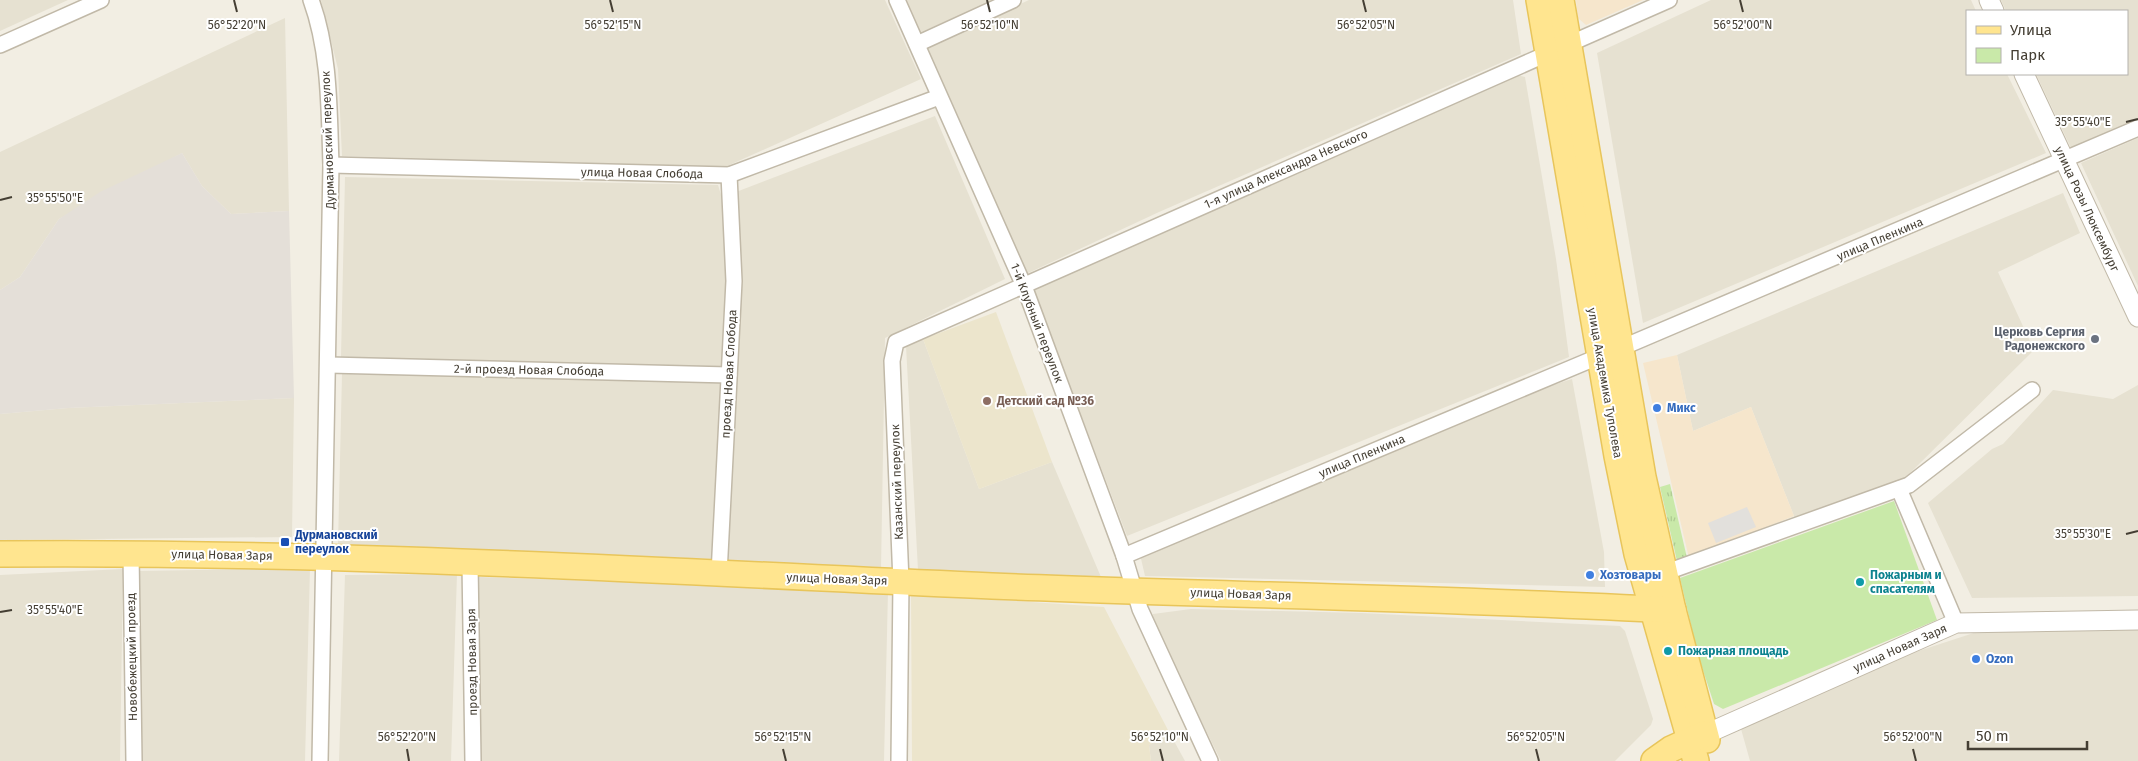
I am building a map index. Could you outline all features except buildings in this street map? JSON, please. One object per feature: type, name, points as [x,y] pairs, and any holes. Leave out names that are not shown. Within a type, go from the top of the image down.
[{"type":"main road","points":[[1539,0],[1544,26],[1559,49]]},
{"type":"main road","name":"улица Академика Туполева","points":[[1561,0],[1559,49],[1610,352],[1643,477],[1664,573],[1663,609]]},
{"type":"main road","name":"улица Академика Туполева","points":[[1610,352],[1617,456],[1639,561],[1663,609],[1697,745],[1713,761]]},
{"type":"main road","name":"улица Новая Заря","points":[[0,554],[130,553],[323,558],[901,582],[1663,609]]},
{"type":"main road","points":[[1639,561],[1650,571],[1664,573]]},
{"type":"main road","points":[[1654,761],[1671,749],[1697,745]]},
{"type":"street","points":[[0,45],[101,0]]},
{"type":"street","name":"Дурмановский переулок","points":[[311,0],[323,45],[327,78],[331,165],[329,365],[323,558],[320,761]]},
{"type":"street","name":"1-й Клубный переулок","points":[[897,0],[1024,286],[1124,556],[1140,609],[1210,761]]},
{"type":"street","points":[[917,44],[1013,0]]},
{"type":"street","name":"1-я улица Александра Невского","points":[[1024,286],[1669,0]]},
{"type":"street","name":"улица Розы Люксембург","points":[[2024,75],[2138,317]]},
{"type":"street","name":"улица Новая Слобода","points":[[331,165],[729,175],[939,97]]},
{"type":"street","name":"улица Пленкина","points":[[1124,556],[2064,161],[2138,128]]},
{"type":"street","name":"проезд Новая Слобода","points":[[719,574],[734,281],[729,175]]},
{"type":"street","name":"Казанский переулок","points":[[899,761],[901,582],[892,361],[896,342],[1024,286]]},
{"type":"street","name":"2-й проезд Новая Слобода","points":[[329,365],[729,374]]},
{"type":"street","points":[[1664,573],[1909,485],[2032,390]]},
{"type":"street","points":[[1899,489],[1956,623]]},
{"type":"street","name":"Новобежецкий проезд","points":[[130,553],[134,761]]},
{"type":"street","name":"проезд Новая Заря","points":[[470,563],[473,761]]},
{"type":"street","name":"улица Новая Заря","points":[[1697,745],[1956,623],[2138,620]]},
{"type":"shaded area","points":[[0,0],[68,0],[0,31]]},
{"type":"shaded area","points":[[321,0],[885,0],[921,79],[725,167],[342,156],[338,69]]},
{"type":"shaded area","points":[[904,0],[994,0],[919,33]]},
{"type":"shaded area","points":[[1029,0],[1513,0],[1521,54],[1159,212],[1024,275],[924,48]]},
{"type":"shaded area","points":[[1576,0],[1643,0],[1586,25],[1578,18]]},
{"type":"shaded area","points":[[1711,0],[1971,0],[1976,10],[1966,10],[1966,75],[2007,75],[2046,153],[1643,323],[1597,53]]},
{"type":"shaded area","points":[[2001,0],[2138,0],[2138,119],[2071,148],[2036,75],[2128,75],[2128,10],[2006,10]]},
{"type":"shaded area","points":[[285,18],[289,211],[231,214],[202,186],[182,153],[59,219],[20,277],[0,290],[0,152]]},
{"type":"shaded area","points":[[1517,75],[1525,77],[1556,259],[1569,357],[1127,536],[1033,289]]},
{"type":"shaded area","points":[[935,116],[1005,279],[885,338],[881,569],[723,561],[736,192]]},
{"type":"shaded area","points":[[2138,138],[2138,286],[2081,163]]},
{"type":"shaded area","points":[[182,153],[202,186],[231,214],[289,211],[294,398],[68,408],[0,414],[0,290],[20,277],[59,219],[100,192]]},
{"type":"shaded area","points":[[345,177],[718,185],[725,208],[728,285],[725,368],[341,357]]},
{"type":"shaded area","points":[[2063,193],[2080,233],[1998,272],[2034,350],[1905,478],[1796,521],[1751,407],[1693,431],[1677,355]]},
{"type":"shaded area","name":"Детский сад №36","points":[[996,312],[1052,462],[979,489],[923,339]]},
{"type":"shaded area","points":[[923,339],[979,489],[1052,462],[1101,577],[918,570],[906,346]]},
{"type":"shaded area","points":[[1677,355],[1693,431],[1751,407],[1794,516],[1689,558],[1643,363]]},
{"type":"shaded area","points":[[342,374],[722,382],[714,559],[338,545]]},
{"type":"shaded area","points":[[1572,379],[1604,552],[1605,587],[1145,576],[1139,550],[1537,390]]},
{"type":"shaded area","points":[[2138,385],[2138,596],[1972,598],[1928,503],[1992,449],[2003,444],[2053,390],[2113,399]]},
{"type":"shaded area","points":[[294,398],[292,537],[0,540],[0,414],[68,408]]},
{"type":"shaded area","points":[[1747,507],[1756,527],[1716,543],[1708,523]]},
{"type":"shaded area","points":[[310,568],[305,761],[138,761],[139,571]]},
{"type":"shaded area","points":[[123,569],[120,761],[0,761],[0,575]]},
{"type":"shaded area","points":[[457,574],[451,761],[339,761],[345,575]]},
{"type":"shaded area","points":[[479,577],[888,591],[884,761],[477,761]]},
{"type":"shaded area","points":[[911,594],[1104,607],[1169,732],[1149,745],[1151,761],[912,761]]},
{"type":"shaded area","points":[[1191,609],[1361,613],[1620,626],[1625,631],[1653,719],[1651,725],[1615,761],[1221,761],[1154,626],[1153,614]]},
{"type":"shaded area","points":[[2138,620],[2138,761],[1750,761],[1741,729],[1888,661],[1992,627]]},
{"type":"shaded area","points":[[1169,732],[1185,761],[1151,761],[1149,745]]},
{"type":"green space","points":[[1670,484],[1687,558],[1677,561],[1660,487]]},
{"type":"green space","points":[[1894,501],[1937,620],[1723,709],[1714,704],[1698,655],[1680,578]]},
{"type":"place","name":"Церковь Сергия Радонежского","points":[[2095,339]]},
{"type":"place","name":"Детский сад №36","points":[[987,401]]},
{"type":"place","name":"Микс","points":[[1657,408]]},
{"type":"place","name":"Дурмановский переулок","points":[[285,542]]},
{"type":"place","name":"Хозтовары","points":[[1590,575]]},
{"type":"place","name":"Пожарным и спасателям","points":[[1860,582]]},
{"type":"place","name":"Пожарная площадь","points":[[1668,651]]},
{"type":"place","name":"Ozon","points":[[1976,659]]}]
